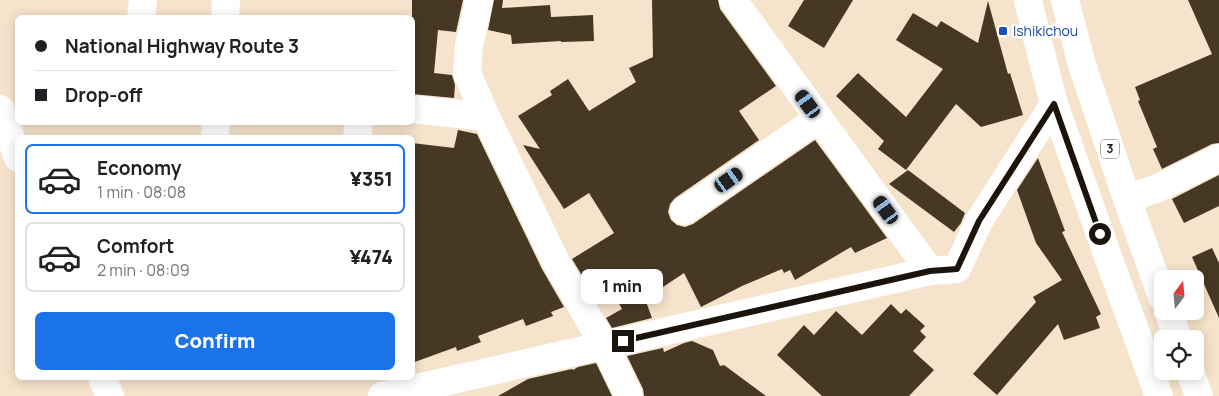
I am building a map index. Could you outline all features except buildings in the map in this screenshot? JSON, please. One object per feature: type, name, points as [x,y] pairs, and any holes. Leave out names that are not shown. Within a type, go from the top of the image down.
[{"type":"main road","points":[[141,15],[143,0]]},
{"type":"main road","points":[[224,15],[226,0]]},
{"type":"main road","points":[[479,0],[467,73],[556,262],[604,345],[629,396]]},
{"type":"main road","points":[[733,0],[930,271]]},
{"type":"main road","points":[[1028,0],[1054,104],[1159,396]]},
{"type":"main road","name":"3","points":[[1065,0],[1082,65],[1154,275]]},
{"type":"main road","points":[[382,396],[930,271],[957,269],[979,221],[1054,104]]},
{"type":"main road","points":[[0,109],[15,150]]},
{"type":"main road","points":[[415,109],[486,116]]},
{"type":"main road","points":[[684,211],[819,118]]},
{"type":"main road","points":[[1127,199],[1158,188],[1219,158]]},
{"type":"main road","points":[[103,380],[110,396]]},
{"type":"main road","points":[[1193,380],[1199,396]]},
{"type":"place","name":"Ishikichou","points":[[1003,31]]},
{"type":"route","points":[[623,341],[930,271],[957,269],[979,221],[1054,104],[1100,234]]}]
